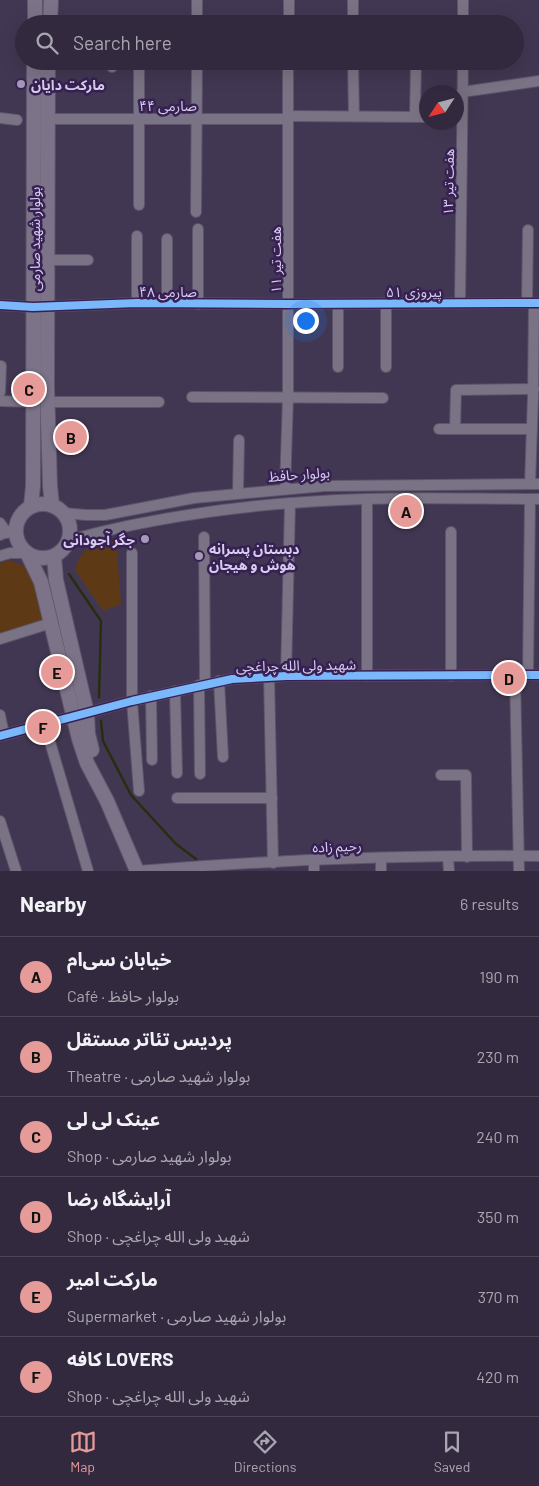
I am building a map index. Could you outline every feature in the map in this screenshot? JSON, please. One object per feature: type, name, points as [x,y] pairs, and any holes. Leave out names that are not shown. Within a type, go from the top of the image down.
[{"type":"main road","points":[[34,15],[35,0]]},
{"type":"main road","points":[[50,15],[51,0]]},
{"type":"main road","name":"بولوار شهید صارمی","points":[[31,506],[33,486],[34,70]]},
{"type":"main road","name":"بولوار شهید صارمی","points":[[48,70],[48,402],[52,505]]},
{"type":"main road","points":[[27,553],[40,558],[54,556],[60,552],[69,540],[70,526],[64,513],[52,505],[38,504],[31,506],[20,515],[8,532],[27,553],[41,582],[51,623],[80,714]]},
{"type":"main road","points":[[54,556],[56,580],[87,764],[108,801],[137,871]]},
{"type":"street","points":[[197,0],[197,15]]},
{"type":"street","points":[[289,0],[289,15]]},
{"type":"street","points":[[353,0],[353,15]]},
{"type":"street","points":[[463,0],[463,15]]},
{"type":"street","points":[[139,70],[139,205]]},
{"type":"street","points":[[196,212],[197,70]]},
{"type":"street","name":"هفت تیر ۱۱","points":[[285,489],[288,396],[288,70]]},
{"type":"street","points":[[353,70],[354,116]]},
{"type":"street","points":[[415,116],[416,70]]},
{"type":"street","name":"هفت تیر ۱۳","points":[[462,85],[463,70]]},
{"type":"street","points":[[464,92],[539,81]]},
{"type":"street","name":"صارمی ۴۴","points":[[48,120],[419,116]]},
{"type":"street","points":[[0,118],[17,120]]},
{"type":"street","name":"هفت تیر ۱۳","points":[[459,130],[460,303]]},
{"type":"street","points":[[198,229],[198,304]]},
{"type":"street","points":[[528,230],[533,303],[535,394],[532,429],[535,484]]},
{"type":"street","points":[[137,236],[137,303]]},
{"type":"street","points":[[167,239],[167,303]]},
{"type":"street","points":[[47,260],[88,260]]},
{"type":"street","name":"صارمی ۴۸","points":[[0,305],[48,306],[137,303],[288,304]]},
{"type":"street","name":"پیروزی ۵۱","points":[[288,304],[533,303]]},
{"type":"street","points":[[338,304],[338,367]]},
{"type":"street","points":[[386,304],[386,367]]},
{"type":"street","points":[[0,392],[1,366]]},
{"type":"street","points":[[455,429],[456,390],[535,394]]},
{"type":"street","points":[[192,397],[384,398]]},
{"type":"street","points":[[0,401],[33,402]]},
{"type":"street","points":[[48,402],[159,402]]},
{"type":"street","points":[[438,429],[532,429]]},
{"type":"street","points":[[238,493],[239,440]]},
{"type":"street","name":"بولوار حافظ","points":[[64,513],[86,516],[105,515],[194,498],[285,489],[365,484],[535,484]]},
{"type":"street","points":[[367,499],[367,676]]},
{"type":"street","name":"بولوار حافظ","points":[[69,540],[108,530],[196,513],[290,503],[367,499],[535,499]]},
{"type":"street","points":[[534,675],[535,499]]},
{"type":"street","points":[[286,676],[290,503]]},
{"type":"street","points":[[0,523],[8,532]]},
{"type":"street","points":[[451,532],[451,676]]},
{"type":"street","points":[[200,774],[204,537]]},
{"type":"street","points":[[0,556],[27,553]]},
{"type":"street","points":[[132,553],[132,701],[139,791]]},
{"type":"street","points":[[0,639],[51,623]]},
{"type":"street","name":"شهید ولی الله چراغچی","points":[[2,735],[151,696],[219,681],[269,676],[534,675]]},
{"type":"street","points":[[269,676],[273,863]]},
{"type":"street","points":[[515,676],[519,871]]},
{"type":"street","points":[[219,681],[223,757]]},
{"type":"street","points":[[175,691],[177,773]]},
{"type":"street","points":[[151,696],[152,760]]},
{"type":"street","points":[[0,715],[2,735]]},
{"type":"street","points":[[45,724],[88,871]]},
{"type":"street","points":[[440,775],[466,775],[467,857]]},
{"type":"street","points":[[177,798],[272,798]]},
{"type":"street","points":[[0,821],[16,871]]},
{"type":"street","name":"رحیم زاده","points":[[137,871],[314,860],[539,856]]},
{"type":"street","points":[[448,857],[449,871]]},
{"type":"street","points":[[381,858],[382,871]]},
{"type":"street","points":[[314,860],[314,871]]},
{"type":"shaded area","points":[[109,540],[116,540],[121,604],[103,611],[75,570],[79,559],[91,546]]},
{"type":"shaded area","points":[[9,560],[33,569],[46,621],[0,634],[0,563]]},
{"type":"waterway","points":[[69,574],[101,621],[99,697]]},
{"type":"waterway","points":[[101,721],[103,741],[131,795],[176,844],[196,859]]},
{"type":"cycle path","points":[[0,305],[33,307],[137,303],[539,303]]},
{"type":"cycle path","points":[[0,736],[132,701],[232,679],[286,676],[539,675]]},
{"type":"place","name":"مارکت دایان","points":[[21,84]]},
{"type":"place","name":"عینک لی لی","points":[[29,389]]},
{"type":"place","name":"پردیس تئاتر مستقل","points":[[71,437]]},
{"type":"place","name":"خیابان سی‌ام","points":[[406,511]]},
{"type":"place","name":"جگر آجودانی","points":[[145,539]]},
{"type":"place","name":"دبستان پسرانه هوش و هیجان","points":[[199,556]]},
{"type":"place","name":"مارکت امیر","points":[[57,672]]},
{"type":"place","name":"آرایشگاه رضا","points":[[509,678]]},
{"type":"place","name":"کافه LOVERS","points":[[43,727]]}]
